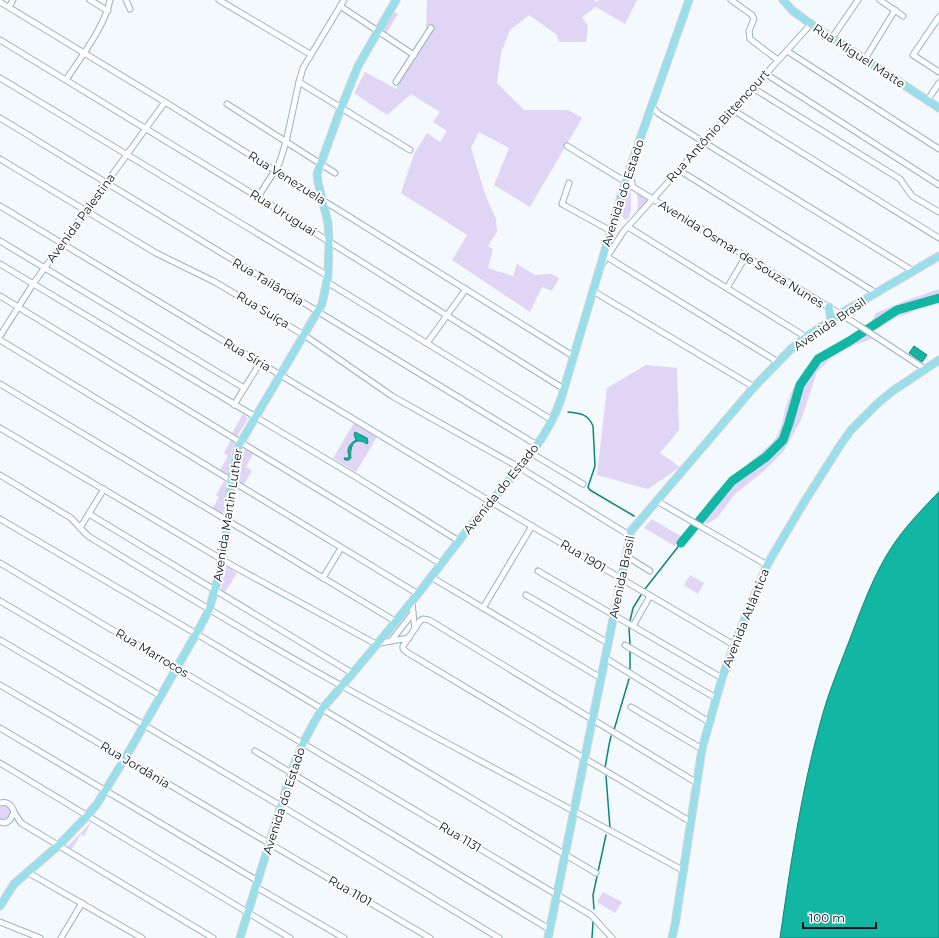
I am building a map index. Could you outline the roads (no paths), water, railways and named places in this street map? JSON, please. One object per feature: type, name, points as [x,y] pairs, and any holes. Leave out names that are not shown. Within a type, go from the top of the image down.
[{"type":"main road","name":"Avenida Martin Luther","points":[[0,906],[14,884],[59,845],[87,816],[106,791],[209,610],[223,560],[231,481],[235,458],[240,442],[322,304],[328,279],[329,242],[328,223],[317,178],[321,164],[358,66],[396,0]]},
{"type":"main road","name":"Avenida do Estado","points":[[240,938],[291,773],[303,743],[322,709],[418,594],[459,541],[493,503],[537,445],[552,420],[564,388],[630,169],[689,0]]},
{"type":"main road","name":"Rua Miguel Matte","points":[[783,0],[811,24],[939,108]]},
{"type":"main road","name":"Avenida Brasil","points":[[548,938],[630,535],[633,528],[754,387],[778,362],[806,337],[840,314],[939,256]]},
{"type":"main road","points":[[829,307],[831,320]]},
{"type":"main road","name":"Avenida Atlântica","points":[[672,938],[684,871],[690,822],[702,749],[722,678],[767,565],[803,504],[851,430],[884,398],[939,360]]},
{"type":"street","points":[[9,8],[14,0]]},
{"type":"street","points":[[90,0],[108,11]]},
{"type":"street","points":[[66,80],[84,53],[108,11],[110,0]]},
{"type":"street","points":[[126,0],[130,9]]},
{"type":"street","points":[[220,0],[310,54]]},
{"type":"street","points":[[258,197],[280,164],[303,68],[310,54],[344,0]]},
{"type":"street","points":[[731,0],[752,15],[754,19],[749,31],[750,39],[778,60]]},
{"type":"street","points":[[832,38],[858,0]]},
{"type":"street","points":[[880,0],[903,16]]},
{"type":"street","name":"Rua Venezuela","points":[[0,2],[165,102],[573,356]]},
{"type":"street","points":[[340,6],[414,55]]},
{"type":"street","points":[[864,59],[895,10]]},
{"type":"street","points":[[939,17],[913,55],[939,72]]},
{"type":"street","name":"Rua Antônio Bittencourt","points":[[600,269],[628,226],[811,24]]},
{"type":"street","points":[[396,82],[431,28]]},
{"type":"street","name":"Rua Uruguai","points":[[0,40],[258,197],[564,388]]},
{"type":"street","points":[[787,51],[939,149]]},
{"type":"street","points":[[766,74],[939,185]]},
{"type":"street","points":[[0,78],[328,279],[552,420]]},
{"type":"street","points":[[299,82],[410,150]]},
{"type":"street","points":[[928,101],[939,83]]},
{"type":"street","points":[[753,88],[900,179],[912,196],[939,212]]},
{"type":"street","name":"Avenida Palestina","points":[[0,336],[33,284],[165,102]]},
{"type":"street","points":[[227,104],[335,173]]},
{"type":"street","points":[[652,108],[659,114],[913,271]]},
{"type":"street","points":[[733,110],[939,238]]},
{"type":"street","name":"Rua Tailândia","points":[[0,118],[537,445]]},
{"type":"street","points":[[567,146],[626,182]]},
{"type":"street","name":"Rua Suíça","points":[[0,159],[159,255],[215,282],[304,335],[392,396],[520,468],[630,535]]},
{"type":"street","name":"Avenida Osmar de Souza Nunes","points":[[630,169],[630,180],[633,187],[858,325],[925,369]]},
{"type":"street","points":[[679,170],[876,293]]},
{"type":"street","points":[[569,183],[562,204],[611,231]]},
{"type":"street","name":"Rua Síria","points":[[0,206],[493,503]]},
{"type":"street","points":[[628,226],[806,337]]},
{"type":"street","points":[[0,241],[244,388]]},
{"type":"street","points":[[727,288],[746,256]]},
{"type":"street","points":[[607,257],[778,362]]},
{"type":"street","points":[[0,264],[356,477],[459,541]]},
{"type":"street","points":[[428,343],[466,289]]},
{"type":"street","points":[[593,291],[754,387]]},
{"type":"street","points":[[0,296],[441,564]]},
{"type":"street","points":[[0,340],[418,594]]},
{"type":"street","points":[[234,405],[260,363]]},
{"type":"street","points":[[0,384],[395,621]]},
{"type":"street","points":[[0,428],[223,560],[376,644],[409,638]]},
{"type":"street","points":[[531,453],[583,484]]},
{"type":"street","points":[[0,475],[71,518],[88,536],[209,610],[342,686],[574,810],[684,871]]},
{"type":"street","points":[[80,528],[104,490]]},
{"type":"street","points":[[656,501],[767,565]]},
{"type":"street","name":"Rua 1901","points":[[493,503],[734,645]]},
{"type":"street","points":[[89,514],[352,673]]},
{"type":"street","points":[[0,519],[596,872]]},
{"type":"street","points":[[483,608],[532,526]]},
{"type":"street","points":[[323,578],[341,548]]},
{"type":"street","points":[[626,556],[650,571]]},
{"type":"street","name":"Rua Marrocos","points":[[0,563],[303,743]]},
{"type":"street","points":[[538,571],[722,678]]},
{"type":"street","points":[[431,577],[601,678]]},
{"type":"street","points":[[526,595],[608,643]]},
{"type":"street","points":[[633,626],[650,596]]},
{"type":"street","points":[[0,601],[161,696]]},
{"type":"street","points":[[412,601],[415,629]]},
{"type":"street","points":[[391,641],[413,613]]},
{"type":"street","points":[[690,822],[404,651],[403,646],[420,621],[428,620],[697,783]]},
{"type":"street","points":[[0,640],[281,806],[499,938]]},
{"type":"street","points":[[625,645],[716,698]]},
{"type":"street","points":[[605,658],[709,722]]},
{"type":"street","name":"Rua Jordânia","points":[[0,685],[269,844]]},
{"type":"street","points":[[631,707],[702,749]]},
{"type":"street","points":[[0,728],[106,791],[344,938]]},
{"type":"street","name":"Rua 1131","points":[[303,743],[556,895],[591,914],[612,938]]},
{"type":"street","points":[[255,752],[550,929]]},
{"type":"street","points":[[0,764],[290,938]]},
{"type":"street","points":[[0,802],[5,802],[10,805],[21,823],[213,938]]},
{"type":"street","points":[[0,822],[5,823],[10,820],[14,812]]},
{"type":"street","name":"Rua 1101","points":[[269,844],[430,938]]},
{"type":"street","points":[[28,872],[142,938]]},
{"type":"street","points":[[61,938],[82,903]]},
{"type":"street","points":[[0,922],[40,938]]},
{"type":"waterway","points":[[681,543],[732,481],[766,457],[783,440],[800,385],[818,359],[848,342],[897,310],[939,298]]},
{"type":"waterway","points":[[568,412],[583,415],[589,419],[593,426],[595,466],[588,487],[590,490],[634,516]]},
{"type":"waterway","points":[[645,589],[681,543]]},
{"type":"waterway","points":[[630,621],[633,608],[641,595]]},
{"type":"waterway","points":[[629,627],[630,645]]},
{"type":"waterway","points":[[630,651],[630,669]]},
{"type":"waterway","points":[[614,730],[629,679]]},
{"type":"waterway","points":[[605,768],[611,736]]},
{"type":"waterway","points":[[606,776],[610,828]]},
{"type":"waterway","points":[[594,909],[593,895],[606,835]]},
{"type":"waterway","points":[[592,938],[593,922]]}]
